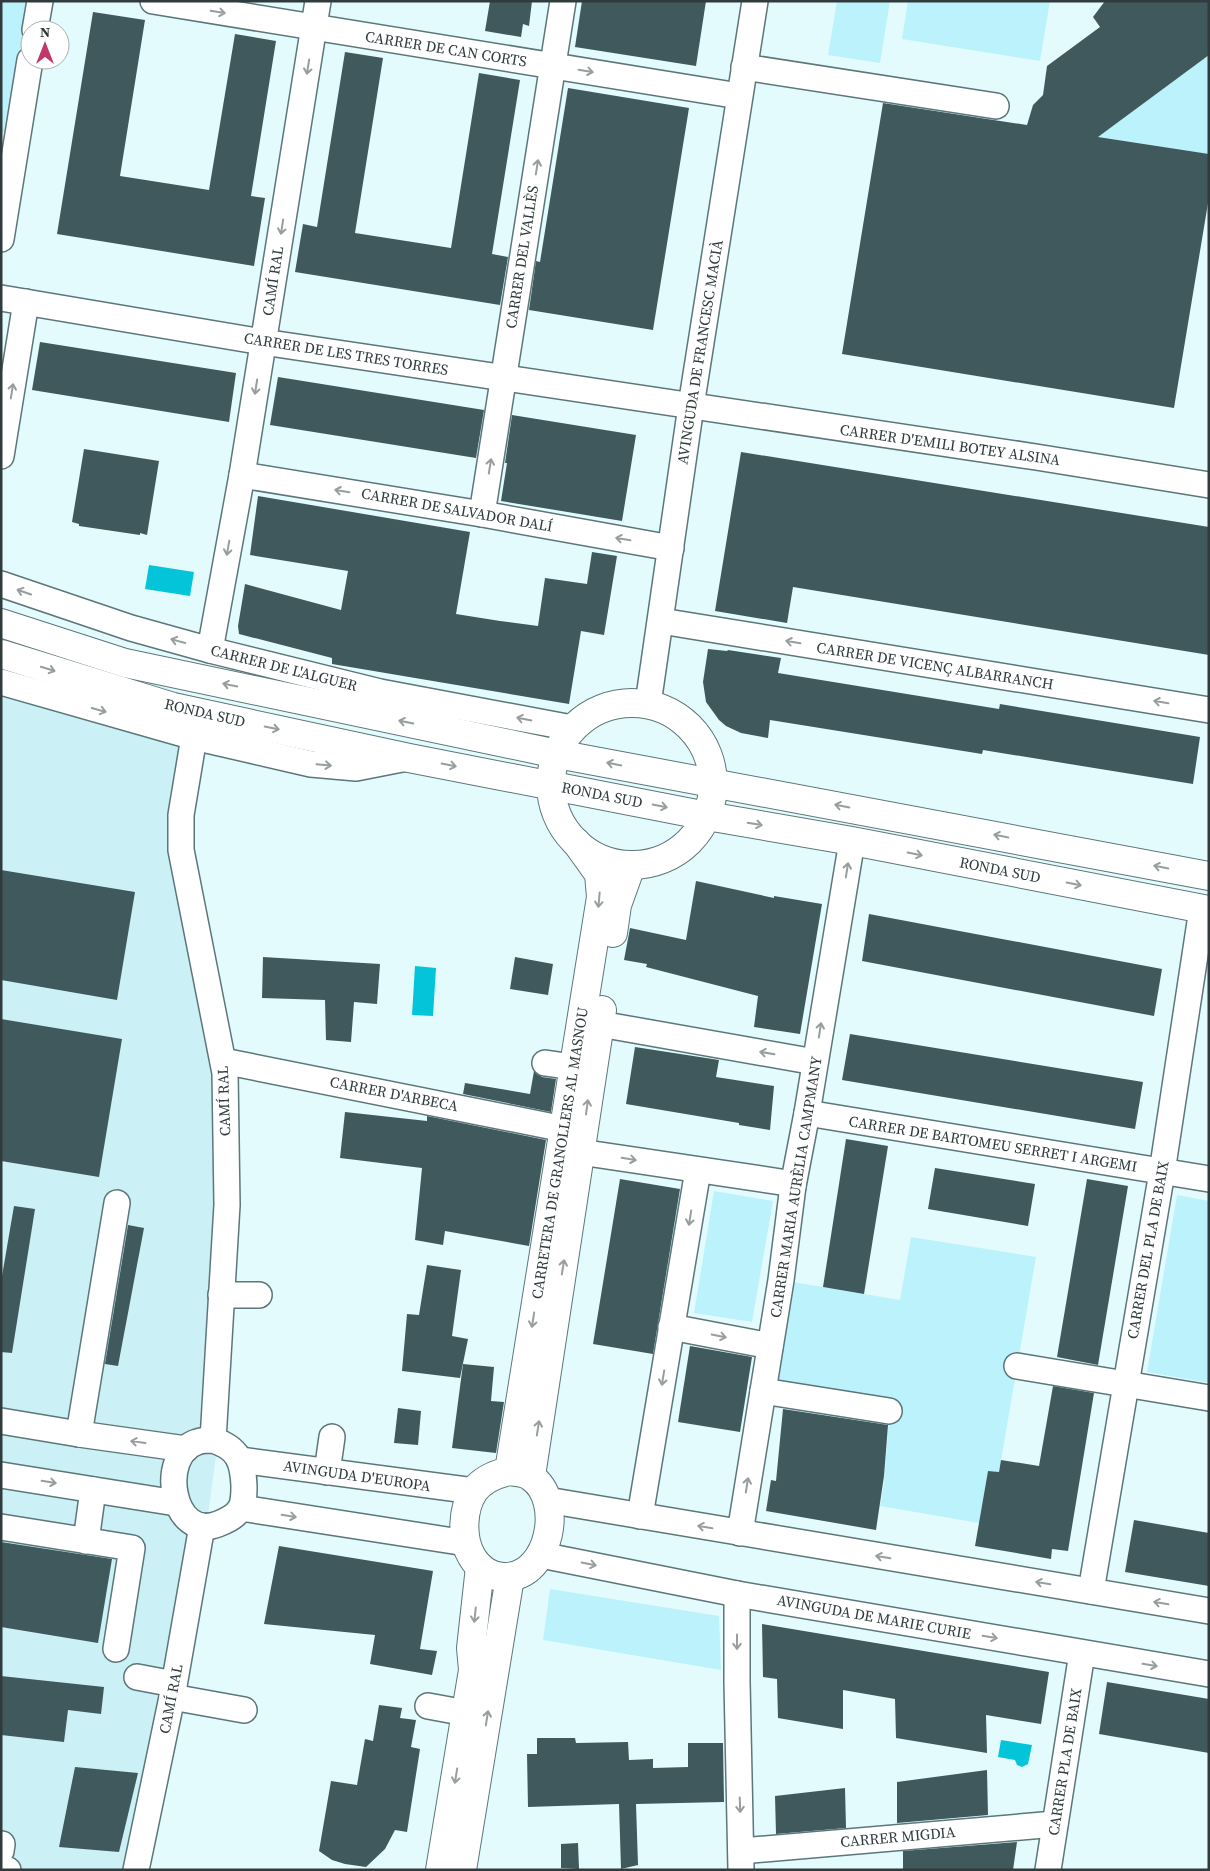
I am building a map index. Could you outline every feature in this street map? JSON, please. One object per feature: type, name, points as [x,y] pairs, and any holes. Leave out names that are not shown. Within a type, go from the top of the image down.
[{"type":"main road","points":[[1,623],[125,662],[557,754],[1206,870]]},
{"type":"main road","name":"RONDA SUD","points":[[1,654],[173,707],[409,758],[1206,910]]},
{"type":"main road","points":[[550,784],[557,754],[572,728],[601,709],[622,703],[648,704],[678,716],[691,728],[703,744],[711,763],[714,783],[712,800],[707,816],[693,838],[675,853],[662,859],[631,866],[608,861],[590,853],[576,842]]},
{"type":"main road","name":"CARRETERA DE GRANOLLERS AL MASNOU","points":[[520,1473],[564,1129],[601,897],[599,874],[563,827],[556,812],[550,784]]},
{"type":"main road","name":"CARRETERA DE GRANOLLERS AL MASNOU","points":[[520,1473],[580,1152],[617,906],[631,866]]},
{"type":"main road","points":[[520,1473],[539,1485],[547,1500],[549,1529],[546,1544],[534,1565],[526,1572],[520,1576],[499,1578],[480,1567],[472,1557],[466,1543],[464,1530],[465,1516],[474,1492],[484,1482],[498,1474],[520,1473]]},
{"type":"main road","points":[[440,1870],[473,1670],[471,1648],[480,1567]]},
{"type":"main road","points":[[462,1870],[510,1577]]},
{"type":"street","points":[[37,20],[40,1]]},
{"type":"street","name":"CARRER DE CAN CORTS","points":[[152,1],[739,96]]},
{"type":"street","name":"CAMÍ RAL","points":[[210,650],[242,475],[318,1]]},
{"type":"street","name":"CARRER DEL VALLÈS","points":[[482,514],[563,1]]},
{"type":"street","name":"AVINGUDA DE FRANCESC MACIÀ","points":[[648,704],[691,406],[755,1]]},
{"type":"street","points":[[744,67],[996,106]]},
{"type":"street","points":[[1,239],[28,70]]},
{"type":"street","name":"CARRER DE LES TRES TORRES","points":[[1,298],[263,342],[691,406]]},
{"type":"street","points":[[1,456],[26,302]]},
{"type":"street","name":"CARRER D'EMILI BOTEY ALSINA","points":[[691,406],[1036,457],[1209,485]]},
{"type":"street","name":"CARRER DE SALVADOR DALÍ","points":[[242,475],[482,514],[671,548]]},
{"type":"street","name":"CARRER DE L'ALGUER","points":[[1,584],[131,628],[210,650],[380,692],[572,728]]},
{"type":"street","name":"CARRER DE VICENÇ ALBARRANCH","points":[[661,621],[1209,710]]},
{"type":"street","points":[[1,682],[194,737],[320,765],[356,768],[409,758]]},
{"type":"street","name":"CAMÍ RAL","points":[[194,737],[181,815],[181,850],[225,1073],[226,1205],[212,1440]]},
{"type":"street","name":"CARRER MARIA AURÈLIA CAMPMANY","points":[[740,1533],[782,1280],[792,1186],[807,1113],[852,841]]},
{"type":"street","name":"CARRER DEL PLA DE BAIX","points":[[1091,1591],[1206,910]]},
{"type":"street","points":[[600,1024],[815,1062]]},
{"type":"street","name":"CARRER D'ARBECA","points":[[223,1062],[564,1129]]},
{"type":"street","points":[[545,1063],[574,1067]]},
{"type":"street","name":"CARRER DE BARTOMEU SERRET I ARGEMI","points":[[807,1113],[1209,1179]]},
{"type":"street","points":[[580,1152],[781,1182],[792,1186]]},
{"type":"street","points":[[640,1516],[698,1170]]},
{"type":"street","points":[[78,1434],[117,1203]]},
{"type":"street","points":[[221,1295],[260,1295]]},
{"type":"street","points":[[671,1327],[770,1346]]},
{"type":"street","points":[[1017,1366],[1209,1398]]},
{"type":"street","points":[[763,1391],[889,1411]]},
{"type":"street","points":[[1,1421],[186,1449]]},
{"type":"street","points":[[327,1472],[332,1437]]},
{"type":"street","points":[[212,1440],[226,1444],[240,1460],[244,1493],[240,1508],[225,1522],[214,1526],[202,1526],[190,1521],[176,1503],[173,1491],[174,1477],[180,1456],[186,1449],[196,1442],[212,1440]]},
{"type":"street","name":"AVINGUDA D'EUROPA","points":[[240,1460],[474,1492]]},
{"type":"street","points":[[1,1475],[176,1503]]},
{"type":"street","points":[[86,1541],[93,1490]]},
{"type":"street","points":[[547,1500],[1209,1611]]},
{"type":"street","points":[[240,1508],[466,1543]]},
{"type":"street","name":"CAMÍ RAL","points":[[136,1870],[173,1691],[202,1526]]},
{"type":"street","points":[[1,1527],[132,1548],[116,1649]]},
{"type":"street","name":"AVINGUDA DE MARIE CURIE","points":[[541,1555],[737,1594],[1209,1674]]},
{"type":"street","points":[[737,1594],[741,1860]]},
{"type":"street","name":"CARRER PLA DE BAIX","points":[[1048,1870],[1082,1653]]},
{"type":"street","points":[[136,1677],[173,1691],[244,1710]]},
{"type":"street","points":[[428,1706],[466,1713]]},
{"type":"street","name":"CARRER MIGDIA","points":[[741,1860],[1055,1824]]},
{"type":"street","points":[[1,1851],[2,1844]]},
{"type":"street","points":[[1,1869],[8,1870]]},
{"type":"shaded area","points":[[1,1],[40,1],[33,20],[20,20],[20,70],[28,70],[18,135],[1,132]]},
{"type":"shaded area","points":[[837,1],[890,1],[880,63],[828,55]]},
{"type":"shaded area","points":[[908,1],[1050,1],[1040,61],[902,39]]},
{"type":"shaded area","points":[[1209,55],[1209,154],[1098,137]]},
{"type":"shaded area","points":[[1,636],[201,699],[185,814],[235,1077],[220,1427],[204,1545],[142,1870],[1,1870]]},
{"type":"shaded area","points":[[714,1191],[773,1201],[752,1322],[694,1313]]},
{"type":"shaded area","points":[[1177,1195],[1209,1201],[1209,1383],[1147,1372]]},
{"type":"shaded area","points":[[911,1237],[1036,1257],[999,1472],[988,1471],[979,1523],[880,1506],[884,1483],[889,1419],[764,1382],[781,1280],[900,1300]]},
{"type":"shaded area","points":[[550,1589],[719,1616],[721,1670],[543,1640]]},
{"type":"water","points":[[149,565],[194,572],[190,596],[145,589]]},
{"type":"water","points":[[415,966],[436,968],[433,1016],[412,1015]]},
{"type":"water","points":[[1001,1740],[1032,1745],[1028,1764],[1022,1767],[1017,1765],[1015,1760],[998,1757]]},
{"type":"building","points":[[490,1],[532,1],[529,26],[523,24],[521,37],[485,31]]},
{"type":"building","points":[[582,1],[706,1],[696,66],[575,47]]},
{"type":"building","points":[[1105,1],[1209,1],[1209,55],[1098,137],[1209,154],[1209,197],[1174,408],[842,354],[883,103],[1027,125],[1033,105],[1043,95],[1047,66],[1100,27],[1093,17]]},
{"type":"building","points":[[93,12],[145,20],[120,176],[209,190],[235,34],[276,41],[251,196],[265,198],[254,266],[57,234]]},
{"type":"building","points":[[345,52],[383,58],[355,233],[451,248],[479,73],[520,80],[492,254],[508,257],[500,305],[295,272],[303,224],[317,227]]},
{"type":"building","points":[[568,88],[689,108],[653,330],[529,310],[536,261],[540,262]]},
{"type":"building","points":[[40,342],[236,373],[229,422],[32,390]]},
{"type":"building","points":[[278,377],[484,410],[476,458],[270,425]]},
{"type":"building","points":[[512,415],[636,435],[622,521],[501,501]]},
{"type":"building","points":[[84,449],[159,461],[147,535],[79,526],[79,524],[72,522]]},
{"type":"building","points":[[741,452],[1209,527],[1209,655],[793,587],[787,623],[715,611]]},
{"type":"building","points":[[258,496],[470,532],[456,614],[538,626],[545,578],[587,584],[592,552],[617,556],[604,635],[581,631],[569,704],[332,664],[332,658],[239,634],[238,626],[245,584],[341,610],[348,571],[250,555]]},
{"type":"building","points":[[708,649],[781,658],[778,673],[999,709],[1000,704],[1200,737],[1193,784],[983,750],[982,754],[770,720],[768,738],[741,733],[726,726],[719,720],[706,702],[703,682]]},
{"type":"building","points":[[1,870],[135,892],[117,1000],[1,980]]},
{"type":"building","points":[[696,881],[774,898],[774,896],[822,904],[800,1034],[754,1027],[758,996],[646,967],[647,964],[624,960],[630,928],[686,940]]},
{"type":"building","points":[[869,914],[1162,969],[1154,1016],[862,961]]},
{"type":"building","points":[[263,957],[380,964],[377,1004],[354,1002],[351,1042],[326,1040],[325,1000],[262,998]]},
{"type":"building","points":[[515,957],[553,964],[548,995],[510,989]]},
{"type":"building","points":[[1,1019],[122,1039],[99,1177],[1,1161]]},
{"type":"building","points":[[850,1034],[1143,1082],[1135,1129],[842,1080]]},
{"type":"building","points":[[635,1047],[719,1060],[716,1077],[774,1086],[770,1130],[626,1104]]},
{"type":"building","points":[[534,1071],[542,1077],[556,1079],[551,1112],[463,1094],[465,1083],[530,1094]]},
{"type":"building","points":[[345,1112],[427,1121],[427,1116],[546,1140],[529,1246],[445,1231],[443,1245],[415,1240],[422,1168],[340,1158]]},
{"type":"building","points":[[846,1139],[888,1146],[864,1294],[823,1287]]},
{"type":"building","points":[[935,1168],[1035,1184],[1028,1226],[928,1209]]},
{"type":"building","points":[[620,1179],[680,1189],[653,1354],[593,1344]]},
{"type":"building","points":[[1087,1179],[1128,1186],[1098,1365],[1057,1357]]},
{"type":"building","points":[[14,1206],[35,1209],[12,1353],[1,1352],[1,1282]]},
{"type":"building","points":[[128,1225],[144,1228],[118,1366],[105,1364]]},
{"type":"building","points":[[427,1265],[461,1270],[452,1336],[468,1339],[460,1378],[402,1371],[407,1314],[419,1315]]},
{"type":"building","points":[[690,1346],[752,1357],[740,1432],[678,1422]]},
{"type":"building","points":[[463,1364],[494,1367],[491,1401],[504,1402],[496,1453],[452,1448]]},
{"type":"building","points":[[1053,1386],[1094,1393],[1068,1551],[1052,1549],[1051,1559],[975,1546],[988,1471],[999,1472],[1001,1460],[1039,1466]]},
{"type":"building","points":[[398,1408],[421,1411],[418,1445],[394,1443]]},
{"type":"building","points":[[783,1409],[888,1425],[884,1476],[876,1530],[766,1511],[771,1480],[776,1481]]},
{"type":"building","points":[[1134,1520],[1209,1533],[1209,1586],[1125,1572]]},
{"type":"building","points":[[1,1542],[112,1559],[98,1643],[1,1627]]},
{"type":"building","points":[[279,1546],[433,1571],[420,1649],[437,1651],[432,1675],[370,1664],[375,1635],[264,1624]]},
{"type":"building","points":[[762,1624],[1049,1672],[1041,1724],[986,1715],[987,1753],[896,1738],[895,1699],[843,1690],[843,1729],[778,1718],[777,1679],[763,1677]]},
{"type":"building","points":[[1,1676],[104,1687],[101,1714],[68,1710],[64,1742],[1,1735]]},
{"type":"building","points":[[1107,1682],[1209,1699],[1209,1753],[1099,1734]]},
{"type":"building","points":[[379,1705],[402,1708],[400,1718],[416,1720],[411,1747],[420,1749],[407,1832],[395,1830],[385,1849],[366,1867],[345,1864],[332,1860],[319,1851],[331,1781],[357,1785],[365,1739],[373,1741]]},
{"type":"building","points":[[537,1738],[575,1738],[576,1743],[628,1742],[629,1760],[653,1759],[653,1768],[688,1767],[688,1743],[723,1743],[724,1802],[636,1804],[638,1865],[621,1869],[619,1804],[528,1807],[527,1754],[537,1754]]},
{"type":"building","points":[[75,1767],[138,1773],[119,1852],[59,1847]]},
{"type":"building","points":[[987,1770],[988,1815],[897,1823],[897,1782]]},
{"type":"building","points":[[845,1788],[846,1828],[776,1834],[775,1796]]},
{"type":"building","points":[[1017,1842],[1013,1870],[903,1870],[903,1851]]},
{"type":"building","points":[[578,1843],[579,1869],[561,1868],[561,1844]]}]
